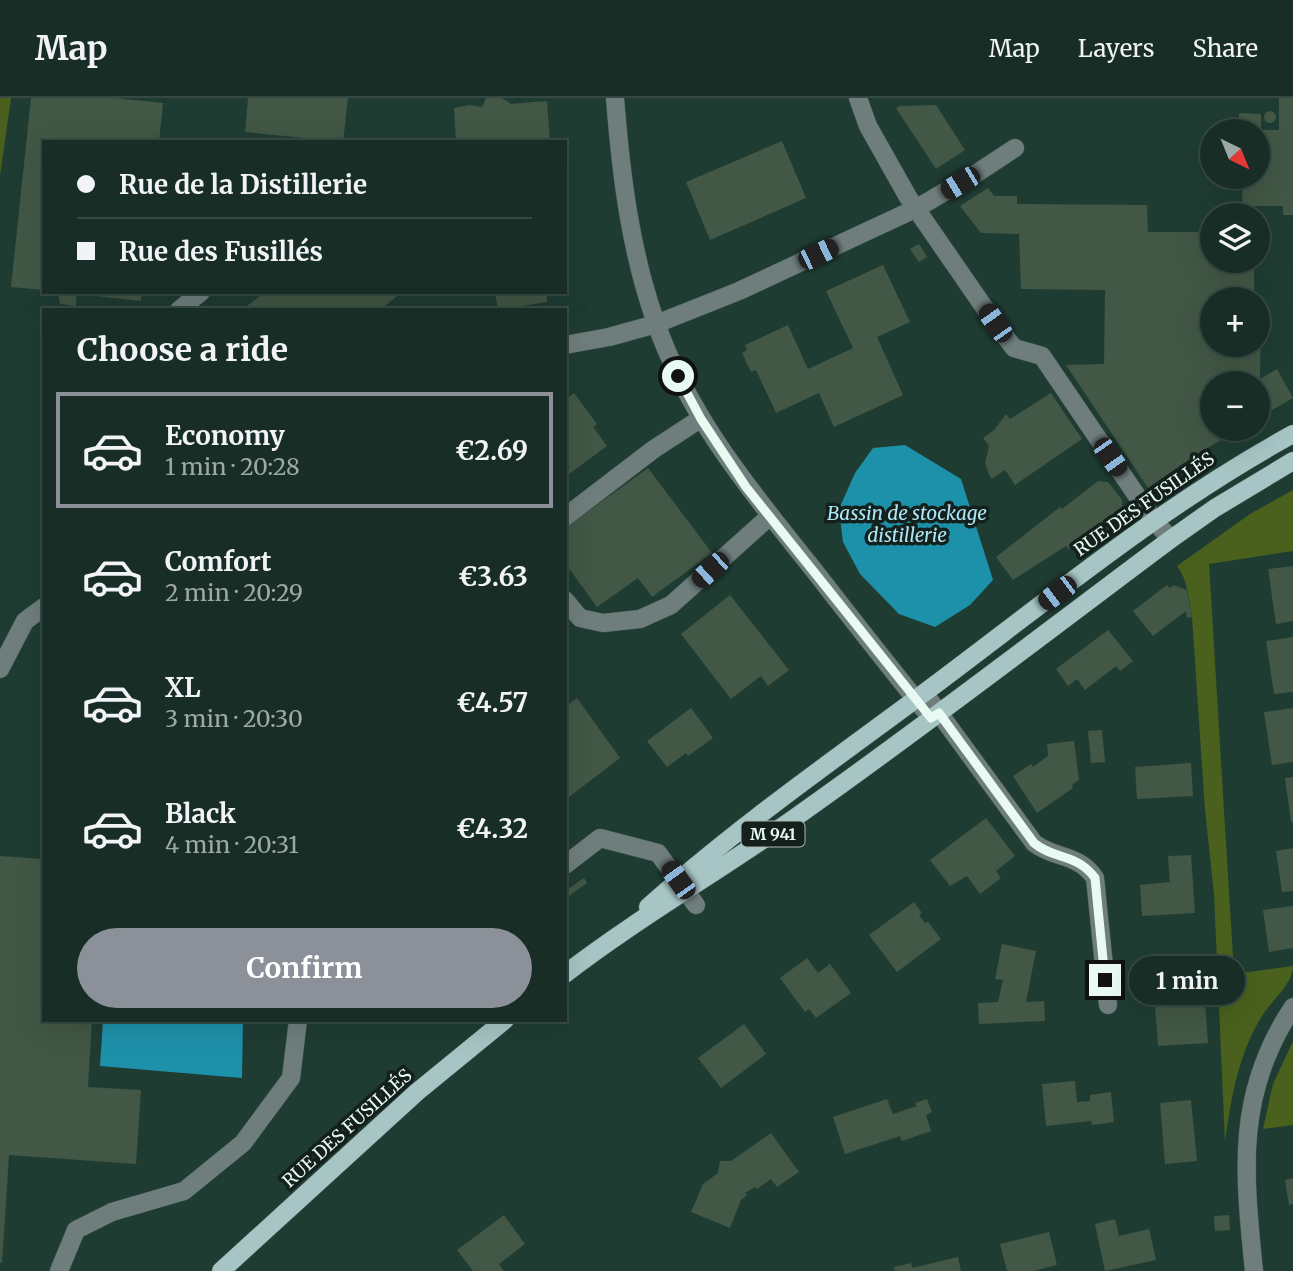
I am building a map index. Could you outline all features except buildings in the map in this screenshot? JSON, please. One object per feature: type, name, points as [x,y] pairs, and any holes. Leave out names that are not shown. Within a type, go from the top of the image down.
[{"type":"main road","name":"RUE DES FUSILLÉS","points":[[687,892],[730,836],[1154,521],[1225,472],[1293,434]]},
{"type":"main road","name":"RUE DES FUSILLÉS","points":[[567,973],[608,942],[753,848],[1171,539],[1215,508],[1293,461]]},
{"type":"main road","name":"RUE DES FUSILLÉS","points":[[221,1271],[417,1092],[503,1022]]},
{"type":"street","points":[[615,98],[629,222],[638,265],[656,324],[678,376],[701,419],[727,460],[770,516],[920,696],[1034,843],[1041,849],[1077,861],[1095,878],[1108,1005]]},
{"type":"street","points":[[858,98],[868,126],[916,208],[1014,348],[1042,356],[1154,521],[1171,539]]},
{"type":"street","points":[[567,345],[656,324],[739,292],[916,208],[1015,148]]},
{"type":"street","points":[[181,308],[199,294]]},
{"type":"street","points":[[567,515],[654,449],[701,419]]},
{"type":"street","points":[[567,602],[580,618],[603,623],[640,619],[671,605],[770,516]]},
{"type":"street","points":[[0,669],[25,621],[42,608]]},
{"type":"street","points":[[567,863],[600,838],[659,853],[687,892]]},
{"type":"street","points":[[1254,1271],[1247,1206],[1246,1159],[1250,1106],[1262,1064],[1293,1007]]},
{"type":"street","points":[[60,1271],[76,1230],[112,1212],[184,1191],[243,1143],[291,1079],[298,1022]]},
{"type":"green space","points":[[0,98],[11,98],[0,176]]},
{"type":"green space","points":[[1293,490],[1293,551],[1209,564],[1234,974],[1293,966],[1281,992],[1262,1016],[1241,1061],[1225,1142],[1214,894],[1205,810],[1192,617],[1186,584],[1177,566],[1250,514]]},
{"type":"green space","points":[[1293,1041],[1293,1125],[1263,1129],[1273,1084]]},
{"type":"water","name":"Bassin de stockage distillerie","points":[[905,445],[961,479],[993,580],[970,605],[935,627],[899,614],[860,574],[843,542],[839,509],[855,473],[873,448]]},
{"type":"water","points":[[103,1022],[243,1022],[242,1078],[100,1066]]},
{"type":"route","points":[[678,376],[719,448],[755,498],[931,718],[939,713],[1034,843],[1041,849],[1077,861],[1095,878],[1105,980]]}]
